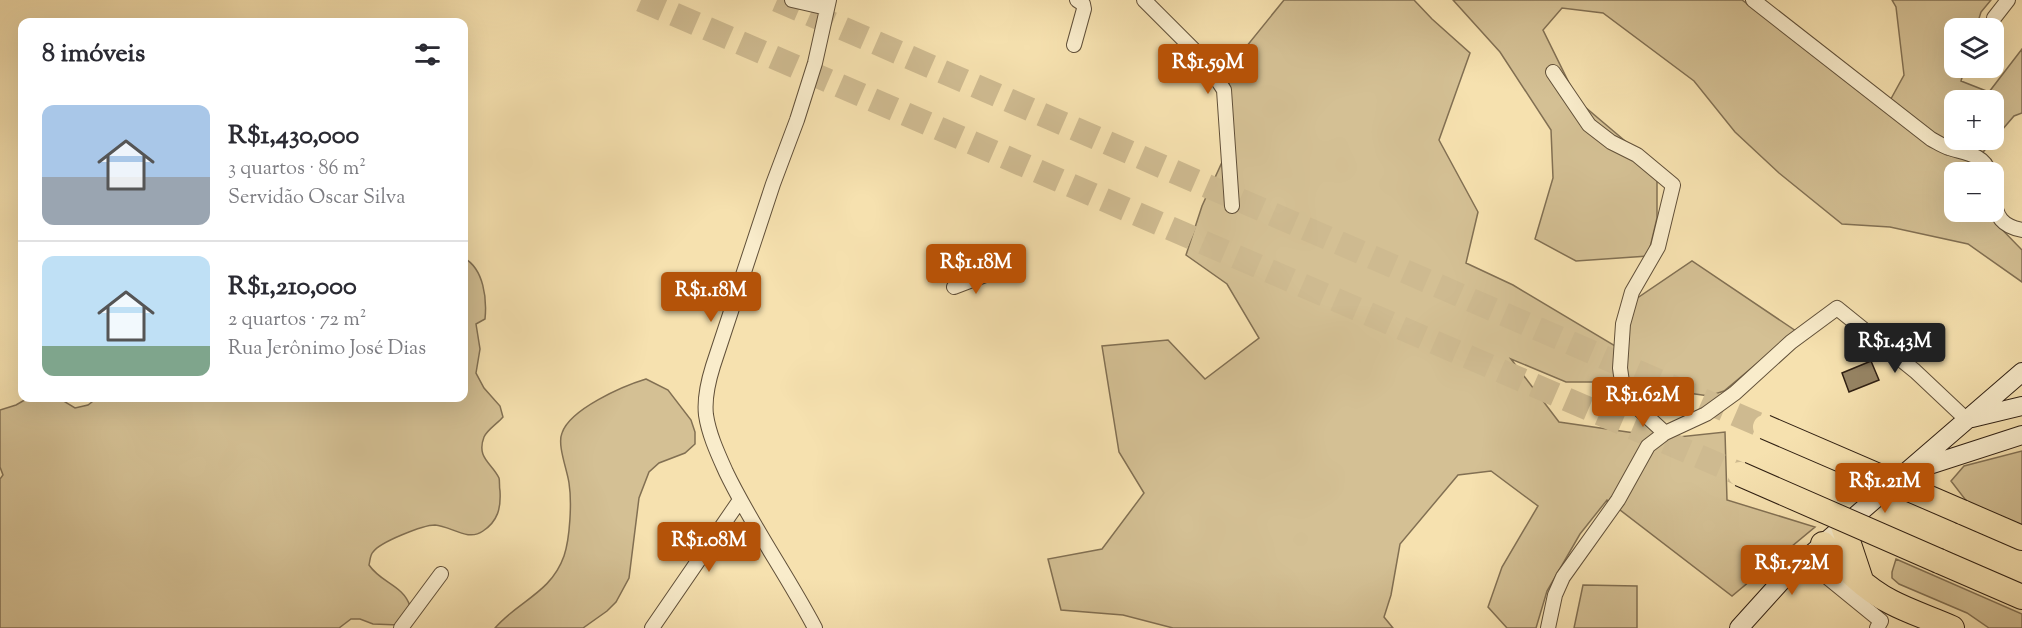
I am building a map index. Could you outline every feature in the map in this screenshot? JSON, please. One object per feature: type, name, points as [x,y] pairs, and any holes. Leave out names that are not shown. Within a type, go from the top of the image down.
[{"type":"highway","points":[[1765,427],[2022,538]]},
{"type":"highway","points":[[1740,474],[2022,597]]},
{"type":"highway","points":[[1843,526],[1862,582],[1883,617],[1952,628]]},
{"type":"highway","points":[[1814,551],[1836,558],[1862,582]]},
{"type":"main road","points":[[1739,628],[1779,584],[1814,551],[2022,372]]},
{"type":"main road","points":[[1967,420],[2022,406]]},
{"type":"main road","points":[[1967,420],[1964,428],[1966,437],[1978,449]]},
{"type":"main road","points":[[1903,474],[2022,435]]},
{"type":"street","points":[[792,0],[828,4],[804,96],[707,386],[706,415],[720,459],[740,500],[815,628]]},
{"type":"street","points":[[1074,45],[1084,9],[1083,4],[1077,0]]},
{"type":"street","points":[[1144,0],[1205,61],[1224,90],[1232,206]]},
{"type":"street","points":[[1753,0],[1931,139],[1980,158],[1984,162]]},
{"type":"street","points":[[1994,18],[2008,0]]},
{"type":"street","points":[[1553,72],[1588,125],[1611,142],[1637,155],[1672,185],[1658,247],[1632,292],[1623,324],[1620,368],[1623,389],[1628,398],[1665,433]]},
{"type":"street","points":[[2002,222],[2008,227],[2022,230]]},
{"type":"street","points":[[954,287],[988,274]]},
{"type":"street","points":[[1548,628],[1555,596],[1563,578],[1618,500],[1648,446],[1665,433],[1706,414],[1735,393],[1791,342],[1837,308],[1915,371],[1967,420]]},
{"type":"street","points":[[652,628],[740,500]]},
{"type":"street","points":[[1814,551],[1883,617]]},
{"type":"street","points":[[401,628],[441,573]]},
{"type":"shaded area","points":[[1284,0],[1414,0],[1470,53],[1439,140],[1478,212],[1466,263],[1513,285],[1615,346],[1633,301],[1692,261],[1796,331],[1724,391],[1709,396],[1611,382],[1566,382],[1511,359],[1559,422],[1669,438],[1725,432],[1727,500],[1815,527],[1732,596],[1607,500],[1580,534],[1547,591],[1536,628],[1507,628],[1488,607],[1502,567],[1538,506],[1491,471],[1458,475],[1400,544],[1391,595],[1384,617],[1393,628],[1173,628],[1123,615],[1061,610],[1048,559],[1102,549],[1144,493],[1119,452],[1102,346],[1168,340],[1205,379],[1259,338],[1227,284],[1186,255],[1202,206],[1228,149],[1229,68]]},
{"type":"shaded area","points":[[1453,0],[1742,0],[1887,106],[1904,75],[1896,7],[1892,0],[1991,0],[1979,18],[1944,18],[1944,78],[1962,78],[1961,81],[1984,90],[1944,90],[1944,150],[1985,150],[1978,162],[1944,162],[1944,222],[1995,222],[2022,250],[2022,282],[1968,244],[1890,227],[1842,224],[1779,173],[1735,132],[1694,81],[1603,13],[1562,8],[1543,30],[1578,101],[1657,168],[1657,218],[1648,256],[1576,261],[1535,239],[1553,178],[1551,130],[1500,52]]},
{"type":"shaded area","points":[[2022,49],[2022,113],[2014,116],[2004,128],[2004,90],[1991,90],[2000,78],[2004,78],[2004,72]]},
{"type":"shaded area","points":[[468,261],[476,269],[485,294],[485,319],[476,324],[480,349],[476,373],[484,388],[500,406],[503,417],[485,434],[482,444],[483,455],[499,478],[499,508],[492,523],[477,534],[465,534],[435,525],[429,526],[393,539],[373,552],[369,565],[379,576],[402,593],[410,606],[399,625],[373,624],[360,619],[351,619],[339,628],[0,628],[0,479],[3,475],[0,467],[0,410],[21,402],[65,402],[75,408],[92,402],[468,402]]},
{"type":"shaded area","points":[[646,379],[668,390],[691,420],[695,432],[695,444],[685,453],[659,463],[649,472],[639,498],[629,578],[616,602],[583,628],[495,628],[543,588],[558,569],[564,556],[569,530],[570,500],[561,438],[567,424],[575,415],[598,400]]},
{"type":"shaded area","points":[[2022,451],[2022,527],[1971,507],[1951,481],[1964,466]]},
{"type":"shaded area","points":[[1896,559],[2022,614],[2022,628],[1989,628],[1967,613],[1899,584],[1892,578]]},
{"type":"shaded area","points":[[1583,585],[1637,586],[1637,628],[1574,628]]},
{"type":"building","points":[[1871,361],[1879,380],[1849,392],[1842,373]]},
{"type":"tunnel","points":[[641,0],[1740,474]]},
{"type":"tunnel","points":[[777,0],[1765,427]]}]
